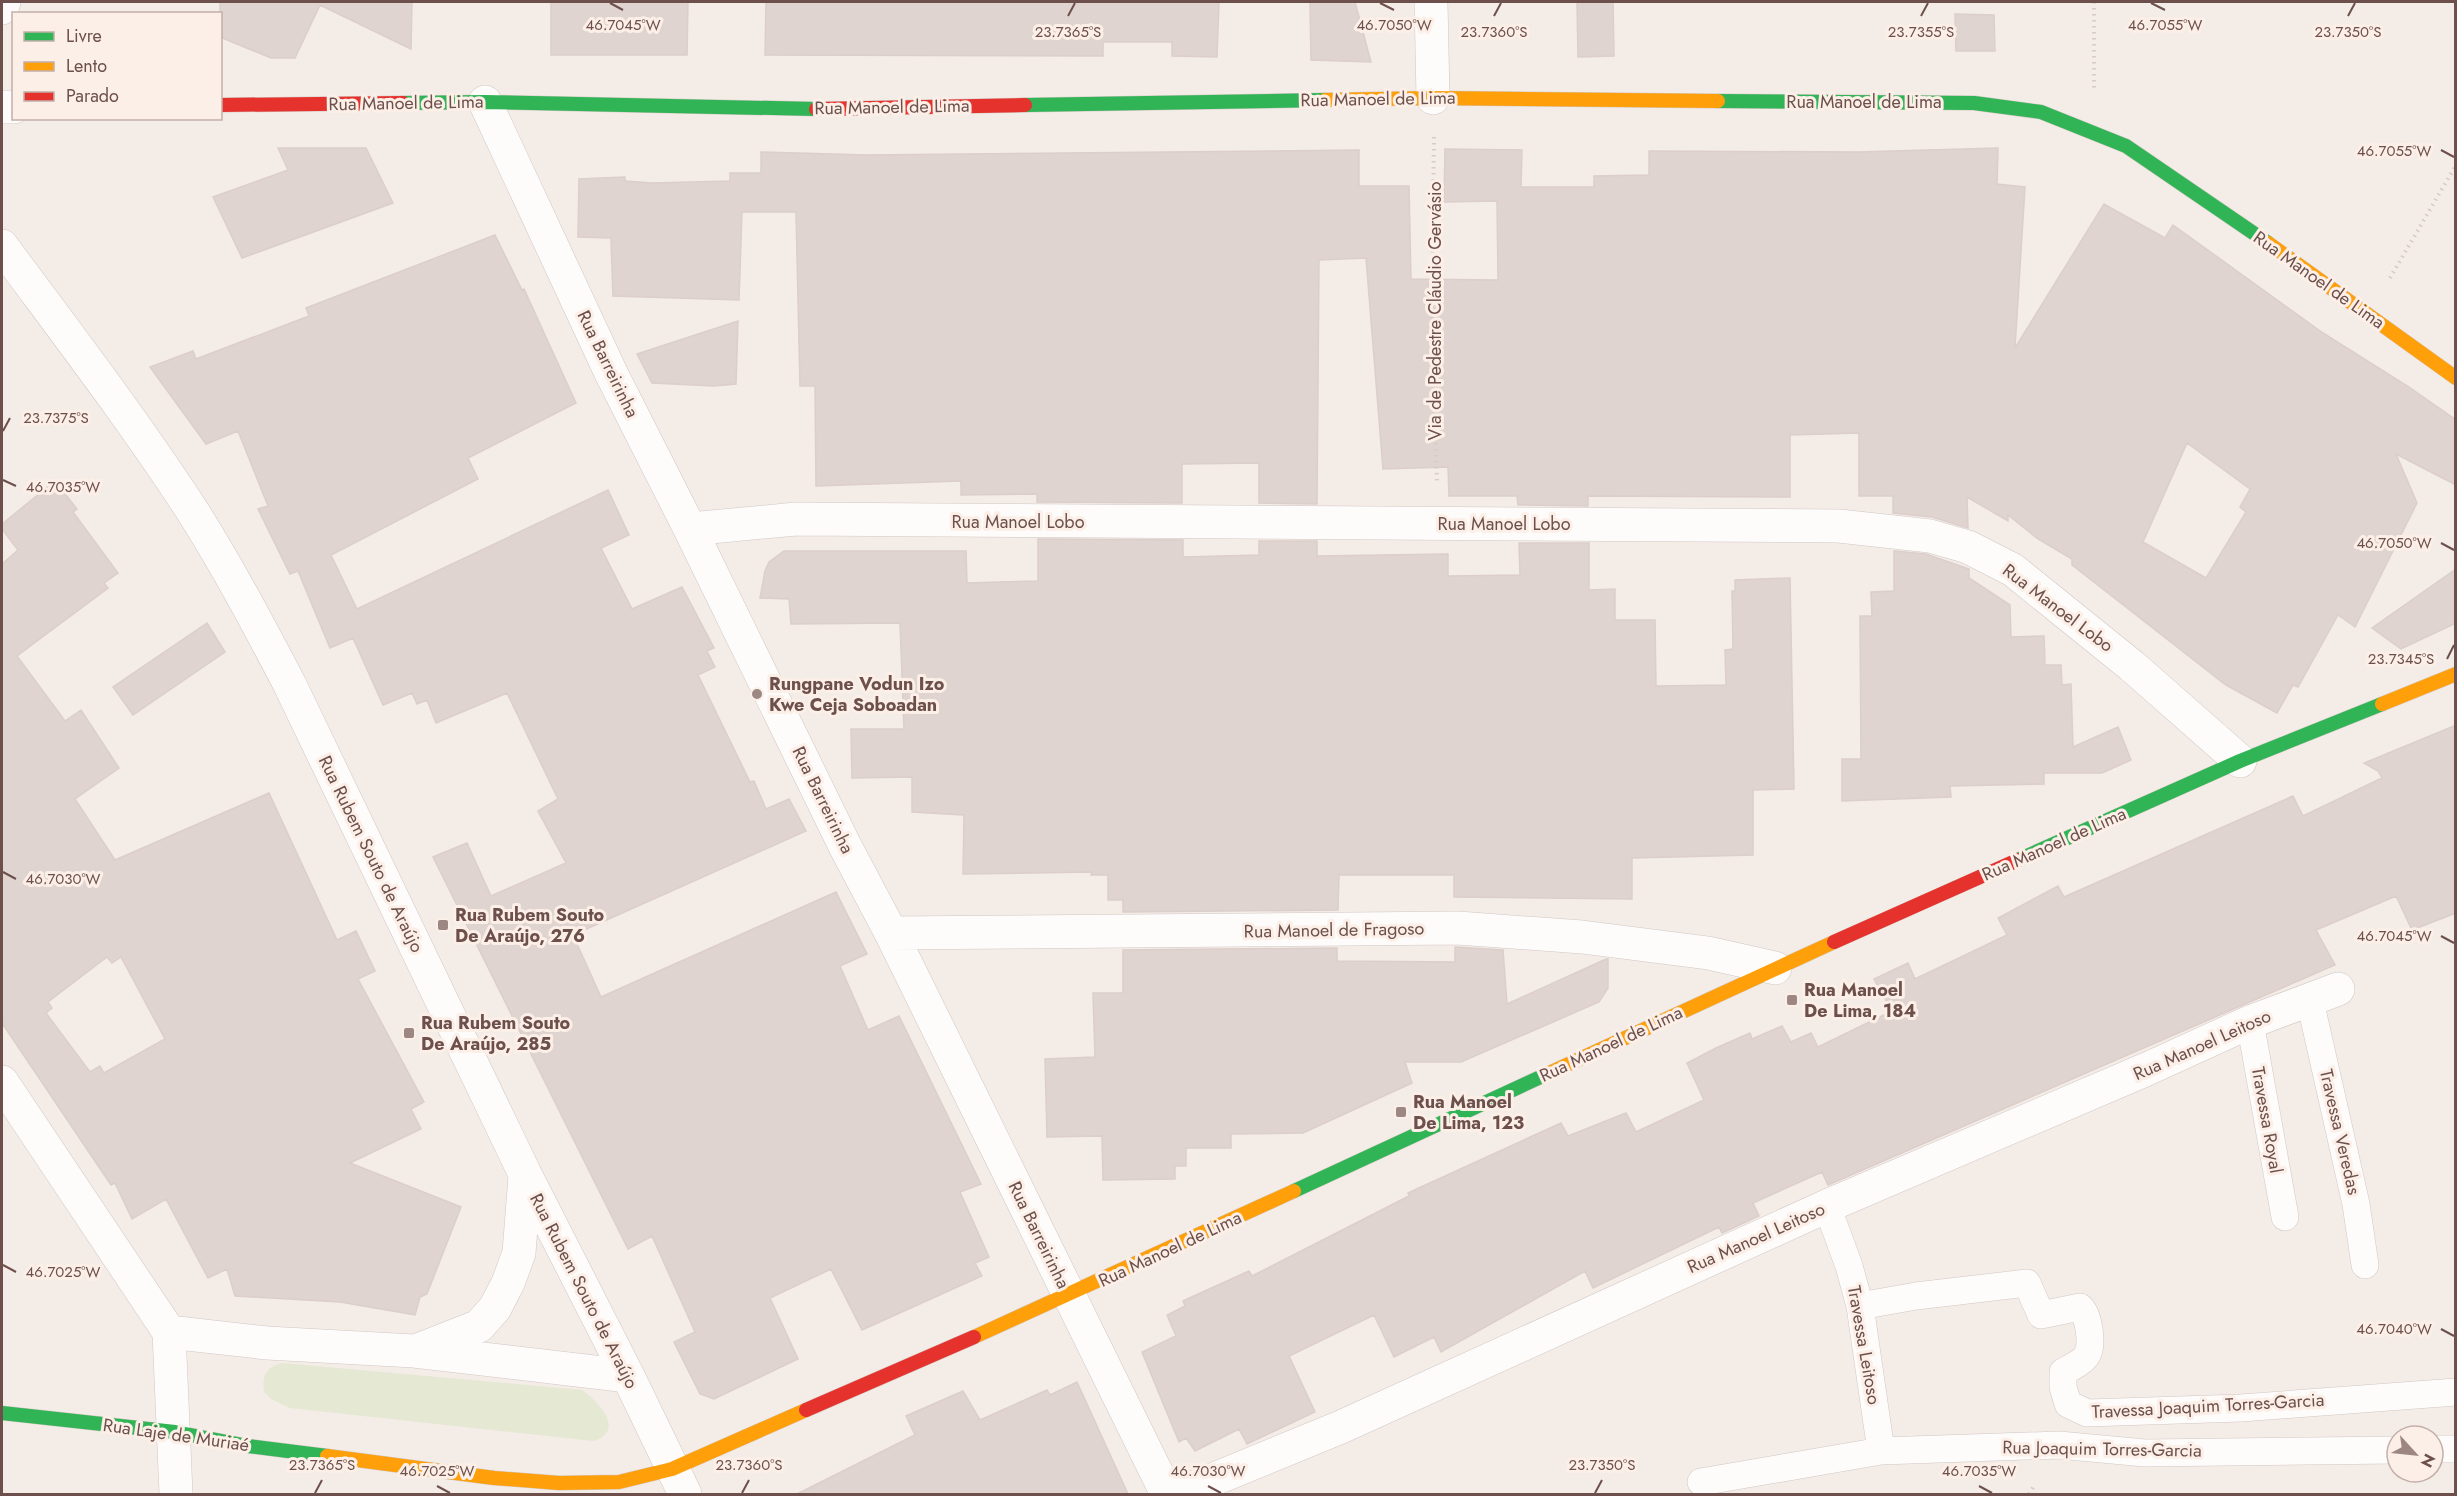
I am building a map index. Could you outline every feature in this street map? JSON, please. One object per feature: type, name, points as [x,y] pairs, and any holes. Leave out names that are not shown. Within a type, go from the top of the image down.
[{"type":"street","points":[[2,8],[4,2]]},
{"type":"street","points":[[1431,2],[1433,98]]},
{"type":"street","name":"Rua Manoel de Lima","points":[[222,105],[485,102],[820,109],[1433,98],[1974,103],[2041,112],[2090,130],[2126,147],[2372,316],[2456,378]]},
{"type":"street","name":"Rua Barreirinha","points":[[485,102],[610,373],[690,529],[845,846],[891,933],[1167,1494]]},
{"type":"street","name":"Rua Rubem Souto de Araújo","points":[[2,246],[194,513],[249,607],[290,683],[525,1174],[628,1376],[678,1482]]},
{"type":"street","name":"Rua Manoel Lobo","points":[[690,529],[796,519],[1839,526],[1930,536],[1968,547],[2013,570],[2132,666],[2240,761]]},
{"type":"street","name":"Rua Manoel de Lima","points":[[678,1482],[1069,1295],[1775,968],[2240,761],[2456,674]]},
{"type":"street","name":"Rua Manoel de Fragoso","points":[[891,933],[1458,928],[1582,937],[1708,953],[1775,968]]},
{"type":"street","name":"Rua Manoel Leitoso","points":[[1178,1494],[1341,1427],[1827,1206],[2147,1069],[2250,1022],[2324,995]]},
{"type":"street","points":[[2,1082],[169,1332],[176,1494]]},
{"type":"street","points":[[414,1351],[479,1326],[495,1308],[508,1283],[519,1253],[525,1174]]},
{"type":"street","points":[[169,1332],[267,1342],[414,1351],[628,1376]]},
{"type":"street","name":"Rua Laje de Muriaé","points":[[2,1413],[175,1432],[248,1446],[494,1478],[558,1483],[678,1482]]},
{"type":"lane","name":"Travessa Veredas","points":[[2324,995],[2366,1264]]},
{"type":"lane","name":"Travessa Royal","points":[[2250,1022],[2285,1217]]},
{"type":"lane","name":"Travessa Leitoso","points":[[1827,1206],[1850,1266],[1860,1306],[1881,1451]]},
{"type":"lane","name":"Travessa Joaquim Torres-Garcia","points":[[1860,1306],[1916,1296],[2027,1283],[2041,1315],[2080,1307],[2085,1312],[2090,1342],[2088,1353],[2063,1372],[2062,1380],[2068,1404],[2087,1413],[2294,1405],[2371,1396],[2456,1392]]},
{"type":"lane","points":[[2145,1453],[2147,1412]]},
{"type":"lane","name":"Rua Joaquim Torres-Garcia","points":[[1701,1482],[1881,1451],[2059,1444],[2145,1453],[2385,1450]]},
{"type":"path","points":[[2090,130],[2094,90],[2094,2]]},
{"type":"path","name":"Via de Pedestre Cláudio Gervásio","points":[[1433,98],[1432,290],[1439,524]]},
{"type":"path","points":[[2372,316],[2404,250],[2456,165]]},
{"type":"green space","points":[[282,1363],[582,1390],[602,1409],[609,1424],[608,1430],[603,1436],[593,1441],[290,1408],[271,1399],[264,1392],[266,1373],[272,1367]]},
{"type":"building","points":[[220,2],[412,2],[411,49],[320,5],[295,58],[271,58],[222,38],[222,12],[220,12]]},
{"type":"building","points":[[551,2],[688,2],[687,55],[551,55]]},
{"type":"building","points":[[766,2],[1219,2],[1217,57],[1172,56],[1172,42],[1103,42],[1103,56],[765,55]]},
{"type":"building","points":[[1310,2],[1355,2],[1371,62],[1311,60]]},
{"type":"building","points":[[1577,2],[1613,2],[1614,56],[1578,57]]},
{"type":"building","points":[[1955,14],[1994,15],[1995,51],[1956,51]]},
{"type":"building","points":[[278,148],[366,148],[393,203],[242,258],[213,197],[288,170]]},
{"type":"building","points":[[1998,148],[1997,184],[2025,187],[2015,348],[2104,204],[2165,238],[2173,225],[2323,333],[2409,387],[2456,420],[2456,485],[2396,454],[2417,503],[2355,627],[2338,615],[2298,687],[2293,685],[2277,713],[2226,685],[2072,565],[2072,559],[2038,539],[2008,515],[2008,521],[1967,497],[1968,528],[1932,517],[1893,513],[1893,496],[1859,496],[1859,433],[1790,435],[1790,497],[1588,496],[1588,506],[1518,505],[1517,496],[1449,496],[1448,467],[1383,469],[1366,258],[1319,260],[1317,504],[1259,503],[1259,463],[1182,464],[1182,503],[1037,502],[1037,494],[961,495],[961,481],[816,486],[815,386],[800,386],[796,212],[742,212],[739,300],[613,296],[611,238],[578,237],[579,179],[625,177],[625,181],[652,183],[730,181],[730,173],[761,173],[761,152],[867,155],[1359,150],[1359,186],[1409,186],[1411,279],[1498,280],[1497,201],[1444,202],[1445,149],[1522,150],[1521,187],[1594,187],[1594,176],[1649,175],[1649,151],[1857,152]],"holes":[[[2187,443],[2250,489],[2240,507],[2246,512],[2206,578],[2143,542]]]},
{"type":"building","points":[[495,235],[522,290],[524,289],[576,403],[468,458],[478,479],[331,555],[357,609],[608,490],[629,535],[601,548],[632,609],[682,587],[714,648],[707,651],[715,667],[698,675],[750,782],[754,781],[766,809],[789,799],[806,831],[573,935],[601,997],[836,892],[867,954],[840,966],[868,1030],[899,1016],[981,1184],[960,1192],[989,1257],[975,1263],[982,1276],[862,1330],[831,1269],[770,1298],[798,1359],[714,1399],[700,1394],[674,1342],[695,1332],[652,1236],[628,1249],[433,857],[467,843],[491,896],[566,863],[538,811],[558,799],[507,693],[436,723],[427,700],[417,704],[412,693],[383,705],[353,638],[330,648],[298,571],[290,574],[258,509],[268,506],[238,431],[206,444],[150,367],[193,351],[196,359],[309,316],[306,308]]},
{"type":"building","points":[[738,321],[736,384],[714,386],[652,383],[637,354]]},
{"type":"building","points":[[55,481],[77,509],[73,512],[118,573],[104,583],[108,588],[17,656],[65,721],[81,710],[119,768],[75,799],[115,860],[269,793],[337,940],[356,931],[375,971],[358,979],[424,1102],[411,1109],[421,1129],[350,1163],[461,1207],[427,1294],[420,1297],[415,1315],[340,1302],[235,1296],[227,1269],[208,1278],[166,1199],[132,1219],[115,1183],[111,1185],[2,1023],[2,564],[18,550],[2,529],[2,524]],"holes":[[[107,957],[112,963],[121,957],[165,1039],[104,1073],[100,1066],[90,1072],[46,1013],[52,1008],[48,1002]]]},
{"type":"building","points":[[1038,539],[1183,540],[1183,557],[1259,555],[1259,541],[1317,541],[1317,556],[1448,554],[1448,576],[1520,575],[1519,543],[1589,543],[1589,590],[1615,589],[1615,620],[1655,620],[1656,686],[1726,685],[1725,650],[1733,649],[1732,591],[1735,591],[1735,580],[1790,578],[1794,789],[1753,790],[1753,855],[1632,858],[1632,899],[1454,897],[1454,875],[1339,875],[1338,910],[1123,912],[1123,900],[1108,900],[1108,875],[1091,875],[1092,872],[963,874],[964,815],[912,812],[912,777],[852,778],[851,729],[904,729],[900,623],[791,624],[789,599],[760,598],[765,571],[769,562],[784,551],[966,551],[967,583],[1038,581]]},
{"type":"building","points":[[1894,551],[1926,554],[1969,569],[1969,578],[2010,605],[2011,637],[2044,636],[2045,665],[2061,665],[2062,685],[2071,684],[2073,747],[2118,727],[2131,760],[2102,773],[2044,773],[2044,784],[1950,786],[1951,797],[1842,801],[1842,759],[1861,759],[1860,616],[1872,616],[1871,592],[1894,591]]},
{"type":"building","points":[[2456,569],[2456,623],[2401,649],[2372,628]]},
{"type":"building","points":[[207,623],[225,652],[133,715],[113,687]]},
{"type":"building","points":[[2456,725],[2456,913],[2412,930],[2396,896],[2316,930],[2335,965],[1828,1185],[1822,1172],[1753,1203],[1759,1216],[1722,1233],[1719,1227],[1593,1288],[1585,1271],[1441,1352],[1434,1337],[1394,1357],[1374,1315],[1289,1356],[1315,1412],[1247,1444],[1239,1429],[1195,1451],[1186,1438],[1179,1442],[1142,1352],[1176,1336],[1167,1315],[1185,1306],[1183,1301],[1249,1271],[1252,1276],[1409,1196],[1408,1193],[1561,1123],[1568,1136],[1626,1113],[1636,1132],[1704,1100],[1687,1063],[1716,1048],[1750,1033],[1752,1039],[1782,1026],[1791,1042],[1811,1033],[1818,1047],[1892,1011],[1874,979],[1908,963],[1915,979],[2007,935],[1998,918],[2058,886],[2064,897],[2293,796],[2303,816],[2382,778],[2378,771],[2364,763]]},
{"type":"building","points":[[1455,947],[1503,950],[1507,1004],[1606,959],[1608,959],[1608,988],[1599,1002],[1461,1062],[1405,1062],[1412,1083],[1303,1133],[1231,1134],[1231,1148],[1186,1148],[1186,1166],[1175,1166],[1175,1179],[1103,1180],[1102,1136],[1047,1137],[1045,1059],[1095,1057],[1093,993],[1123,993],[1123,950],[1337,948],[1337,961],[1455,962]]},
{"type":"building","points":[[1077,1382],[1128,1494],[797,1494],[915,1435],[906,1416],[963,1391],[980,1420],[1047,1390],[1050,1395]]},
{"type":"traffic: fast","points":[[1025,105],[1325,100]]},
{"type":"traffic: fast","points":[[1718,101],[1974,103],[2041,112],[2126,146],[2268,243]]},
{"type":"traffic: fast","points":[[403,103],[485,102],[816,109]]},
{"type":"traffic: fast","points":[[2018,860],[2240,761],[2382,704]]},
{"type":"traffic: fast","points":[[1294,1191],[1547,1074]]},
{"type":"traffic: fast","points":[[2,1413],[175,1432],[248,1446],[327,1456]]},
{"type":"traffic: slow","points":[[1325,100],[1433,98],[1718,101]]},
{"type":"traffic: slow","points":[[2268,243],[2456,378]]},
{"type":"traffic: slow","points":[[2382,704],[2456,674]]},
{"type":"traffic: slow","points":[[1547,1074],[1834,942]]},
{"type":"traffic: slow","points":[[974,1337],[1294,1191]]},
{"type":"traffic: slow","points":[[327,1456],[494,1478],[559,1483],[619,1482],[672,1469],[806,1410]]},
{"type":"traffic: jam","points":[[222,105],[403,103]]},
{"type":"traffic: jam","points":[[816,109],[1025,105]]},
{"type":"traffic: jam","points":[[1834,942],[2018,860]]},
{"type":"traffic: jam","points":[[806,1410],[974,1337]]},
{"type":"place","name":"Rungpane Vodun Izo Kwe Ceja Soboadan","points":[[757,694]]},
{"type":"place","name":"Rua Rubem Souto De Araújo, 276","points":[[443,925]]},
{"type":"place","name":"Rua Manoel De Lima, 184","points":[[1792,1000]]},
{"type":"place","name":"Rua Rubem Souto De Araújo, 285","points":[[409,1033]]},
{"type":"place","name":"Rua Manoel De Lima, 123","points":[[1401,1112]]}]
